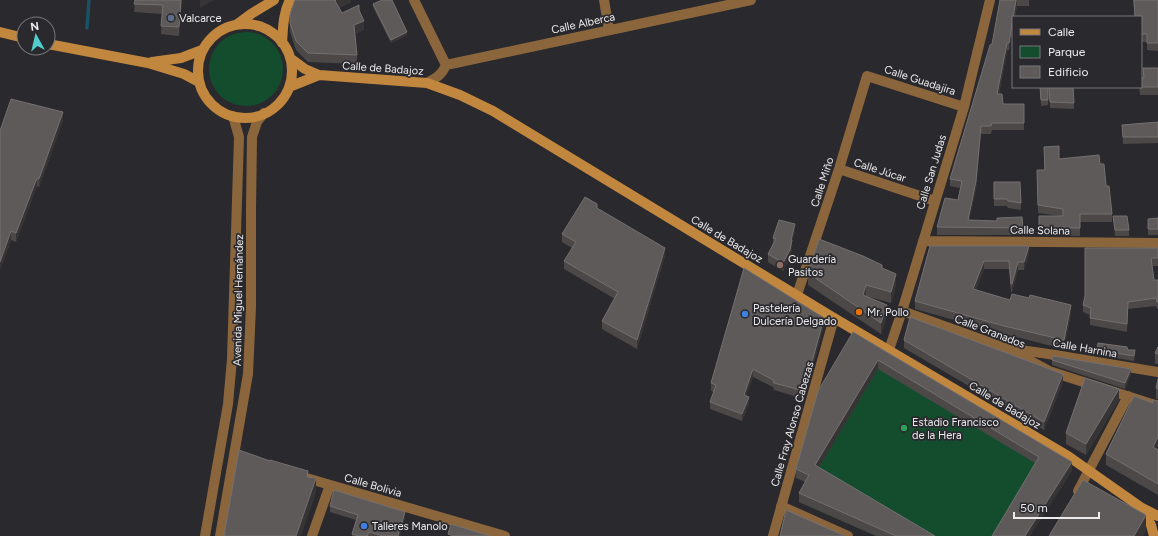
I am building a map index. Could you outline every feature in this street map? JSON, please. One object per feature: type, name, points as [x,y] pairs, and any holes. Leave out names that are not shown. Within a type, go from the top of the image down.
[{"type":"street","points":[[236,26],[251,14],[274,0]]},
{"type":"street","points":[[282,43],[283,26],[287,6],[290,0]]},
{"type":"street","points":[[414,0],[446,65],[443,72],[438,77],[427,83]]},
{"type":"street","points":[[604,0],[608,30]]},
{"type":"street","name":"Calle Alberca","points":[[446,65],[751,0]]},
{"type":"street","name":"Calle San Judas","points":[[889,350],[964,107],[990,0]]},
{"type":"street","points":[[254,25],[269,31],[282,43],[290,58],[292,71],[289,87],[281,101],[270,111],[245,119],[233,116],[214,107],[205,95],[199,82],[198,67],[202,50],[210,40],[223,30],[236,26],[254,25]]},
{"type":"street","points":[[0,32],[16,36]]},
{"type":"street","points":[[56,46],[148,63],[189,76],[199,82]]},
{"type":"street","points":[[148,63],[180,58],[202,50]]},
{"type":"street","name":"Calle de Badajoz","points":[[290,58],[305,69],[319,75],[427,83],[460,95],[492,111],[834,318],[1068,456],[1142,508],[1158,516]]},
{"type":"street","name":"Calle de Badajoz","points":[[289,87],[319,75]]},
{"type":"street","name":"Calle Guadajira","points":[[867,76],[964,107]]},
{"type":"street","name":"Calle Miño","points":[[797,295],[839,169],[867,76]]},
{"type":"street","name":"Avenida Miguel Hernández","points":[[220,536],[238,457],[248,374],[251,307],[252,137],[257,122],[264,113]]},
{"type":"street","name":"Avenida Miguel Hernández","points":[[205,536],[228,404],[232,359],[239,137],[233,116]]},
{"type":"street","name":"Calle Júcar","points":[[839,169],[935,201]]},
{"type":"street","name":"Calle Solana","points":[[923,241],[1158,243]]},
{"type":"street","name":"Calle Granados","points":[[902,311],[1008,349],[1049,371],[1158,406]]},
{"type":"street","name":"Calle Fray Alonso Cabezas","points":[[773,536],[834,318]]},
{"type":"street","name":"Calle Harnina","points":[[1008,349],[1158,372]]},
{"type":"street","points":[[1074,498],[1128,396]]},
{"type":"street","name":"Calle Bolivia","points":[[293,474],[505,536]]},
{"type":"street","points":[[312,536],[330,485]]},
{"type":"street","points":[[781,506],[848,536]]},
{"type":"street","name":"Calle de Badajoz","points":[[1142,508],[1151,525],[1154,536]]},
{"type":"green space","points":[[239,32],[253,32],[267,38],[277,48],[283,62],[281,83],[277,90],[267,100],[253,106],[239,106],[225,100],[215,90],[209,76],[209,62],[215,48],[225,38]]},
{"type":"green space","name":"Estadio Francisco de la Hera","points":[[853,341],[1072,471],[1030,536],[876,536],[799,502],[809,484],[795,477],[816,403]]},
{"type":"building","name":"Valcarce","points":[[135,0],[181,0],[179,27],[161,26],[163,5],[134,4]]},
{"type":"building","points":[[295,0],[336,0],[335,1],[342,13],[359,5],[359,10],[364,21],[354,25],[357,55],[308,53],[296,41],[290,23],[290,15]]},
{"type":"building","points":[[382,0],[392,0],[407,32],[391,40],[373,4]]},
{"type":"building","points":[[1000,0],[1016,0],[1013,16],[1012,16],[1009,43],[1007,43],[997,94],[1002,94],[1003,104],[1024,104],[1024,123],[992,123],[991,126],[981,126],[976,181],[968,220],[997,221],[997,218],[1022,217],[1023,228],[937,227],[945,198],[958,200],[962,181],[950,179],[990,45],[992,44]]},
{"type":"building","points":[[1134,0],[1158,0],[1158,43],[1147,43],[1147,34],[1142,34],[1142,16],[1135,16]]},
{"type":"building","points":[[1143,68],[1158,68],[1158,87],[1142,87],[1142,78],[1144,78]]},
{"type":"building","points":[[1040,88],[1048,88],[1048,100],[1041,100]]},
{"type":"building","points":[[1049,88],[1073,88],[1074,103],[1050,102]]},
{"type":"building","points":[[11,99],[63,112],[39,179],[37,178],[16,233],[11,231],[0,262],[0,131]]},
{"type":"building","points":[[1158,122],[1158,137],[1123,137],[1122,125]]},
{"type":"building","points":[[1059,146],[1059,159],[1099,155],[1100,164],[1104,164],[1106,186],[1109,186],[1112,214],[1080,214],[1080,228],[1039,228],[1039,216],[1063,216],[1063,209],[1038,205],[1037,170],[1045,170],[1044,147]]},
{"type":"building","points":[[994,182],[1020,182],[1021,203],[1008,201],[1007,199],[994,199]]},
{"type":"building","points":[[585,197],[597,204],[597,208],[665,248],[637,340],[602,321],[618,292],[564,261],[576,242],[562,234]]},
{"type":"building","points":[[1113,216],[1127,216],[1129,230],[1115,230]]},
{"type":"building","points":[[1158,218],[1158,229],[1148,229],[1148,219]]},
{"type":"building","points":[[779,220],[795,224],[790,250],[783,263],[768,254],[776,239],[773,238]]},
{"type":"building","points":[[819,239],[863,256],[882,265],[882,268],[896,274],[891,292],[866,285],[863,295],[887,305],[881,323],[808,273]]},
{"type":"building","points":[[930,246],[1029,246],[1024,262],[1018,262],[1012,284],[1009,261],[984,261],[973,289],[1010,300],[1012,294],[1029,298],[1030,295],[1071,305],[1064,340],[1004,326],[915,301]]},
{"type":"building","points":[[1085,248],[1158,248],[1158,258],[1151,258],[1154,280],[1158,280],[1158,302],[1156,298],[1128,302],[1127,324],[1090,318],[1091,308],[1083,305],[1085,296]]},
{"type":"building","points":[[744,268],[824,318],[804,391],[774,383],[773,380],[753,369],[744,395],[749,397],[742,414],[710,402],[716,385],[711,383]]},
{"type":"building","points":[[910,317],[1063,374],[1044,422],[904,340]]},
{"type":"building","points":[[853,332],[1072,462],[1025,536],[992,536],[1039,457],[878,360],[815,465],[935,536],[896,536],[799,493],[809,475],[796,469],[818,391]]},
{"type":"building","points":[[1098,343],[1127,347],[1128,350],[1135,350],[1134,356],[1097,350]]},
{"type":"building","points":[[1158,347],[1158,354],[1155,353]]},
{"type":"building","points":[[1053,356],[1131,369],[1125,383],[1052,360]]},
{"type":"building","points":[[1085,378],[1119,389],[1086,444],[1066,433]]},
{"type":"building","points":[[1134,396],[1153,403],[1153,400],[1158,401],[1158,437],[1153,447],[1158,450],[1158,484],[1106,454]]},
{"type":"building","points":[[239,450],[270,461],[308,471],[307,477],[316,478],[296,536],[224,536]]},
{"type":"building","points":[[1083,480],[1146,515],[1134,536],[1049,536]]},
{"type":"building","points":[[334,490],[405,512],[398,536],[383,536],[369,532],[367,536],[352,534],[358,515],[330,506]]},
{"type":"building","points":[[786,510],[845,536],[780,536]]},
{"type":"building","points":[[451,524],[490,536],[453,536],[448,534]]},
{"type":"waterway","points":[[87,28],[89,0]]},
{"type":"place","name":"Valcarce","points":[[171,18]]},
{"type":"place","name":"Guardería Pasitos","points":[[780,265]]},
{"type":"place","name":"Mr. Pollo","points":[[859,312]]},
{"type":"place","name":"Pastelería Dulcería Delgado","points":[[745,314]]},
{"type":"place","name":"Estadio Francisco de la Hera","points":[[904,428]]},
{"type":"place","name":"Talleres Manolo","points":[[364,526]]}]
